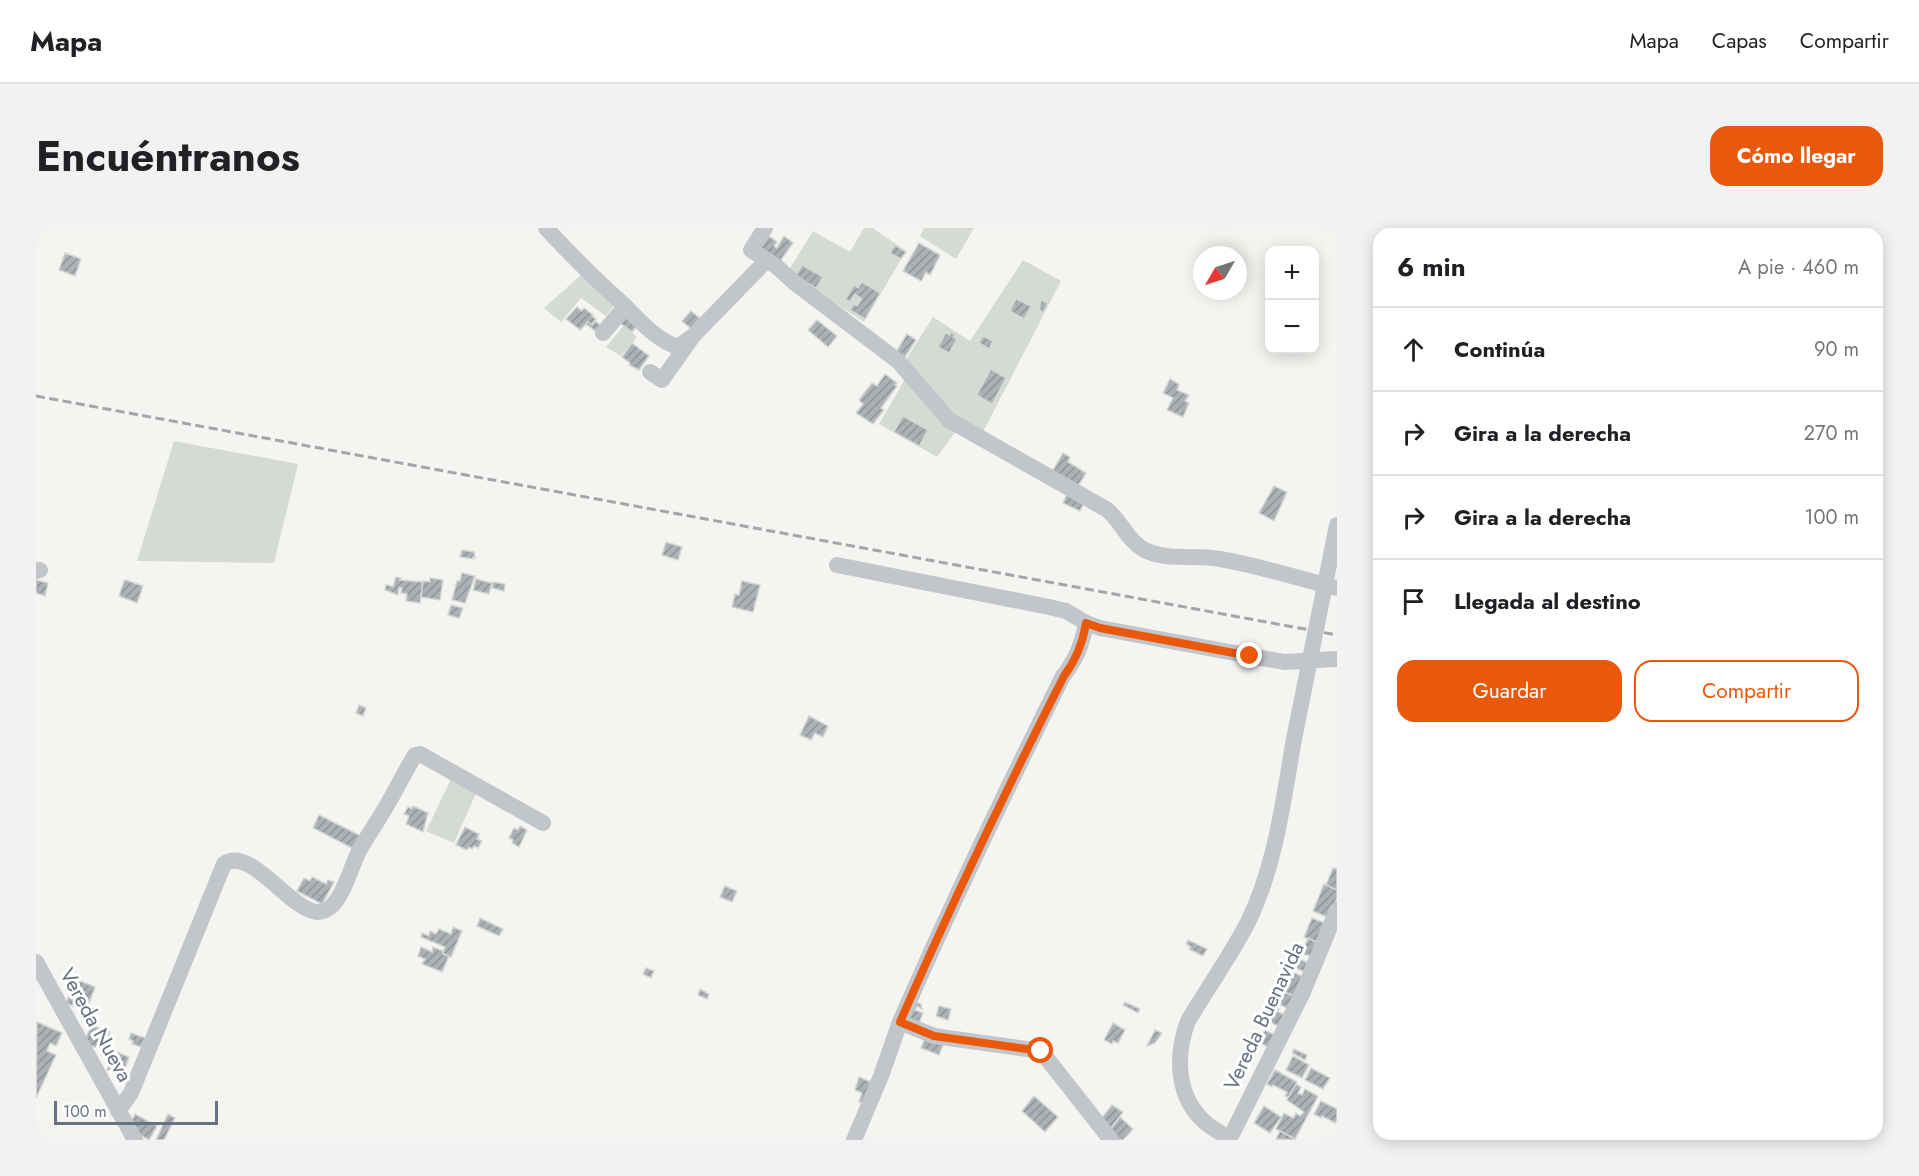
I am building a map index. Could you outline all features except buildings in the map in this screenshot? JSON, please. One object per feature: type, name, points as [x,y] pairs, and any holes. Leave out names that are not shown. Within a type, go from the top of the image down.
[{"type":"street","points":[[546,228],[571,256],[625,307],[669,344],[678,347],[693,336]]},
{"type":"street","points":[[765,228],[751,250],[898,362],[949,420],[1106,509],[1112,513],[1129,538],[1142,548],[1164,555],[1219,558],[1337,588]]},
{"type":"street","points":[[650,372],[662,380],[693,336],[767,260]]},
{"type":"street","points":[[603,333],[625,307]]},
{"type":"street","points":[[1229,1140],[1205,1123],[1186,1098],[1180,1073],[1181,1038],[1188,1021],[1247,922],[1278,835],[1294,739],[1337,525]]},
{"type":"street","points":[[837,565],[1066,611],[1100,628],[1284,662],[1337,659]]},
{"type":"street","points":[[854,1140],[933,945],[1016,769],[1071,666],[1084,638],[1086,623]]},
{"type":"street","points":[[118,1111],[131,1093],[224,864],[229,860],[237,860],[265,875],[296,902],[310,910],[317,912],[331,907],[368,835],[415,755],[420,754],[543,823]]},
{"type":"street","name":"Vereda Buenavida","points":[[1229,1140],[1303,992],[1337,910]]},
{"type":"street","name":"Vereda Nueva","points":[[36,962],[135,1140]]},
{"type":"street","points":[[900,1022],[934,1036],[1041,1051],[1111,1140]]},
{"type":"shaded area","points":[[864,228],[873,228],[906,251],[864,322],[795,277],[789,270],[813,231],[850,252]]},
{"type":"shaded area","points":[[924,228],[974,228],[956,259],[920,236]]},
{"type":"shaded area","points":[[1023,260],[1061,281],[983,432],[963,421],[937,457],[879,424],[906,377],[898,372],[933,317],[970,341]]},
{"type":"shaded area","points":[[581,275],[615,304],[606,316],[581,298],[561,322],[544,308]]},
{"type":"shaded area","points":[[624,325],[637,337],[621,356],[606,347]]},
{"type":"shaded area","points":[[174,441],[298,464],[274,563],[137,561]]},
{"type":"shaded area","points":[[452,777],[477,791],[454,843],[426,831]]},
{"type":"railway","points":[[36,396],[1337,635]]},
{"type":"route","points":[[1041,1051],[934,1036],[900,1022],[933,945],[1016,769],[1071,666],[1084,638],[1086,623],[1100,628],[1250,656]]}]
